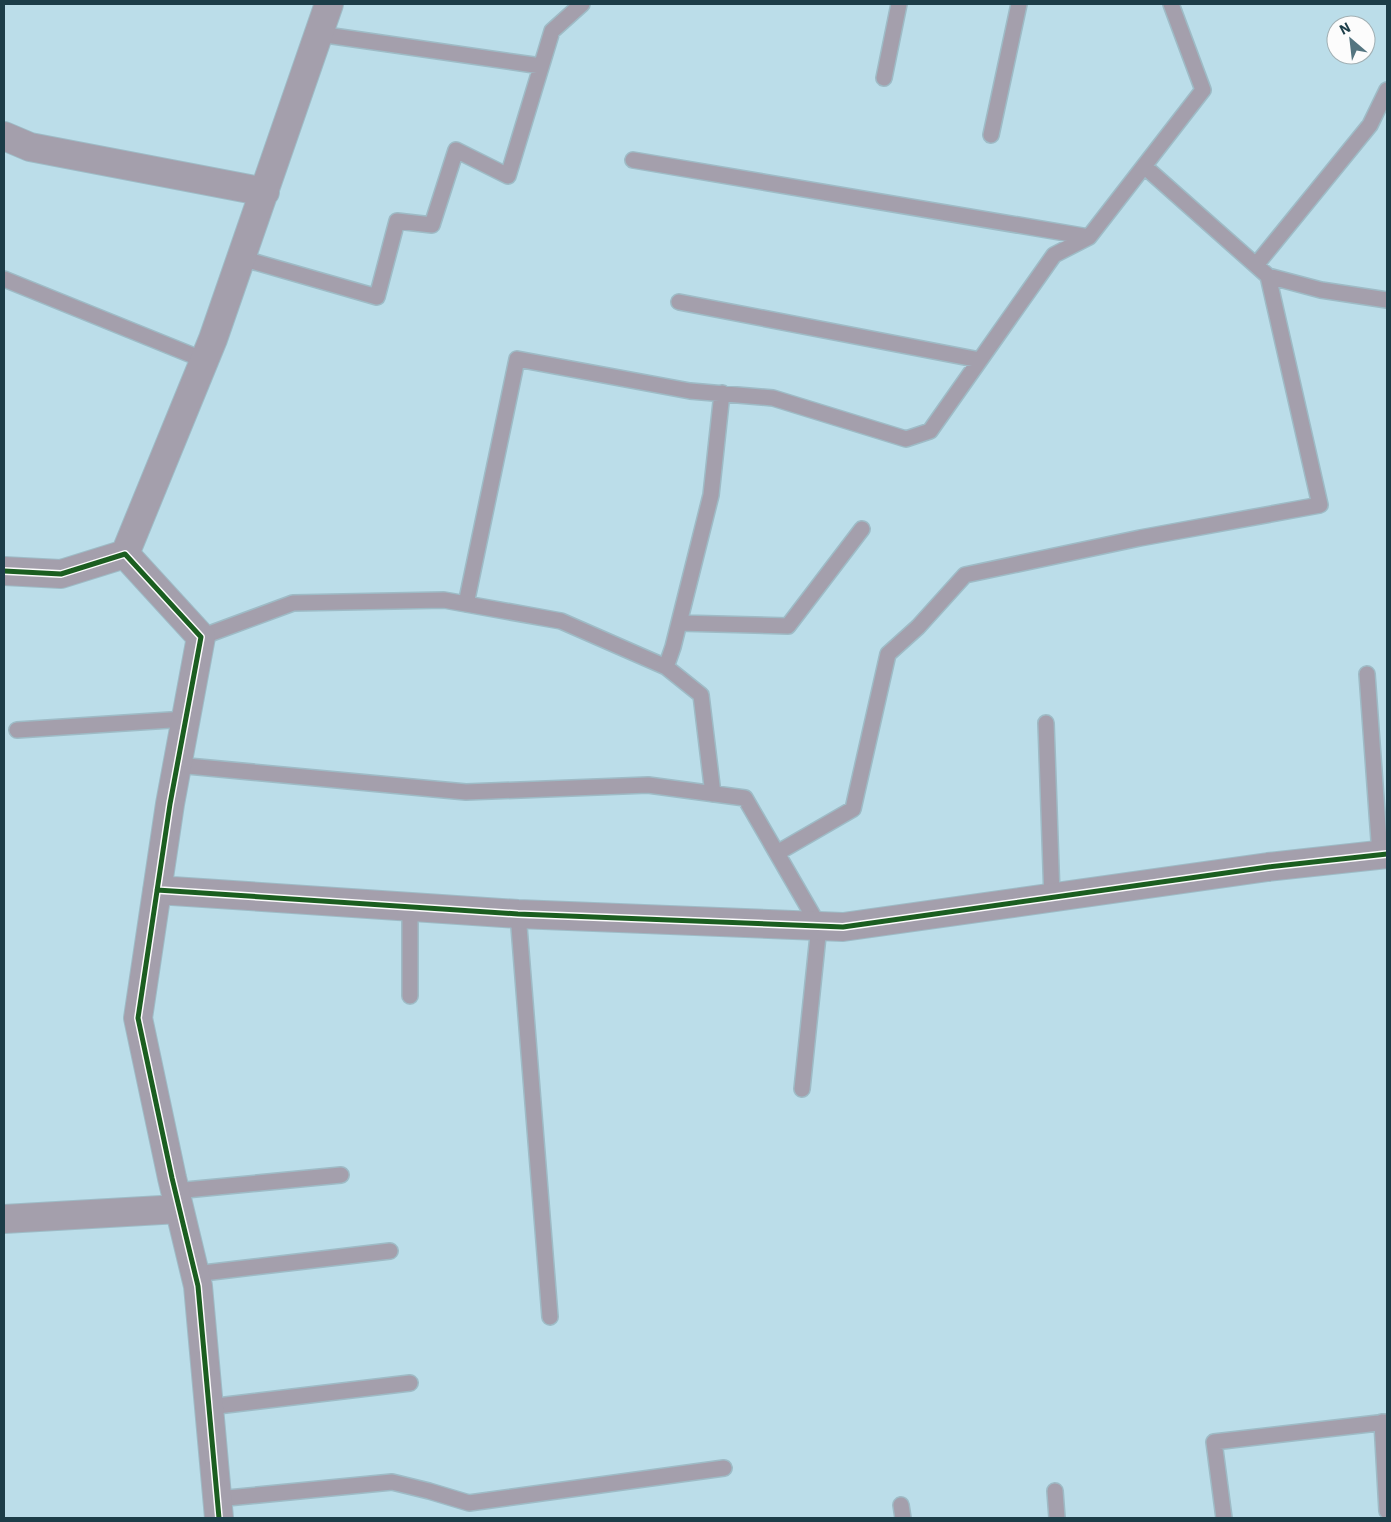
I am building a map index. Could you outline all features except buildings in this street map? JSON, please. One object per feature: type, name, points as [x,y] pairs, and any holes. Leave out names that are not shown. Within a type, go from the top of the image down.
[{"type":"street","points":[[125,554],[204,360],[265,192],[329,4]]},
{"type":"street","points":[[4,136],[30,147],[265,192]]},
{"type":"street","points":[[4,571],[61,574],[125,554]]},
{"type":"street","points":[[125,554],[201,637],[177,765],[138,1018],[177,1200],[198,1286],[218,1508]]},
{"type":"street","points":[[157,890],[518,914],[843,926],[1268,867],[1384,854]]},
{"type":"street","points":[[4,1219],[177,1200]]},
{"type":"lane","points":[[241,258],[377,297],[397,221],[432,225],[456,150],[508,176],[552,31],[582,4]]},
{"type":"lane","points":[[884,78],[899,4]]},
{"type":"lane","points":[[991,135],[1019,4]]},
{"type":"lane","points":[[466,604],[517,359],[690,391],[774,398],[906,439],[930,431],[1054,255],[1089,237],[1203,90],[1171,4]]},
{"type":"lane","points":[[319,34],[541,66]]},
{"type":"lane","points":[[1256,265],[1370,125],[1387,90]]},
{"type":"lane","points":[[633,160],[1089,237]]},
{"type":"lane","points":[[1144,166],[1268,276],[1321,290],[1387,300]]},
{"type":"lane","points":[[777,853],[853,809],[888,654],[918,627],[965,575],[1140,538],[1320,505],[1268,276]]},
{"type":"lane","points":[[4,279],[204,360]]},
{"type":"lane","points":[[679,302],[980,360]]},
{"type":"lane","points":[[666,667],[711,495],[722,393]]},
{"type":"lane","points":[[679,623],[788,626],[862,529]]},
{"type":"lane","points":[[201,637],[293,603],[444,600],[561,621],[666,667],[701,695],[713,794]]},
{"type":"lane","points":[[1367,674],[1384,854]]},
{"type":"lane","points":[[17,730],[186,719]]},
{"type":"lane","points":[[1046,723],[1052,897]]},
{"type":"lane","points":[[177,765],[466,792],[648,785],[745,798],[819,926],[802,1089]]},
{"type":"lane","points":[[410,907],[410,996]]},
{"type":"lane","points":[[518,914],[550,1317]]},
{"type":"lane","points":[[177,1200],[341,1175]]},
{"type":"lane","points":[[195,1274],[390,1250]]},
{"type":"lane","points":[[209,1407],[410,1383]]},
{"type":"lane","points":[[1224,1518],[1214,1442],[1384,1422],[1387,1511]]},
{"type":"lane","points":[[218,1508],[392,1482],[429,1490],[469,1504],[724,1468]]},
{"type":"lane","points":[[1055,1491],[1057,1518]]},
{"type":"cycle path","points":[[4,571],[61,574],[125,554],[201,637],[170,804],[138,1018],[172,1178],[198,1286],[219,1518]]},
{"type":"cycle path","points":[[157,890],[518,914],[843,927],[1268,867],[1387,854]]}]
